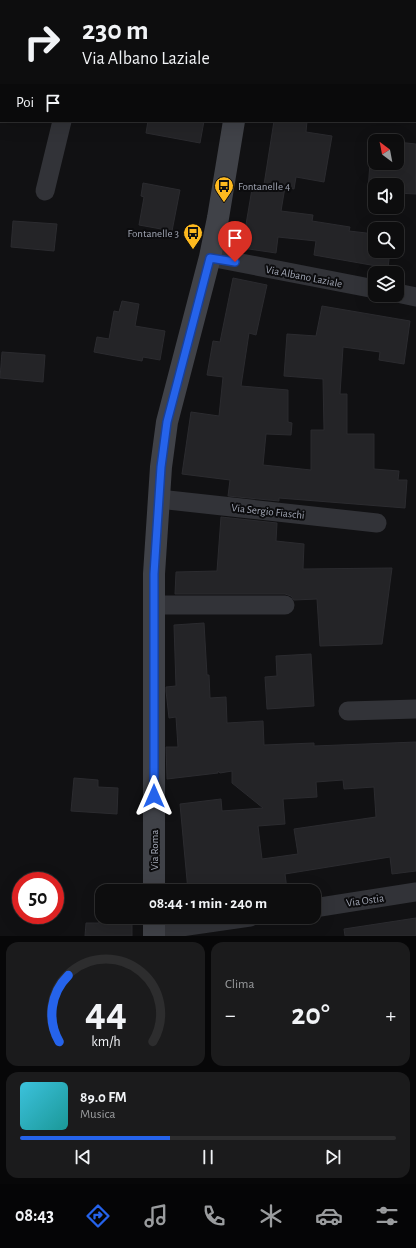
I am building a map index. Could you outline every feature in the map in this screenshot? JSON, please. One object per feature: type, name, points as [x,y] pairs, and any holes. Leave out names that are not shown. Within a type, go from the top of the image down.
[{"type":"main road","name":"Via Roma","points":[[154,884],[154,574],[161,467],[167,422],[210,258],[234,122]]},
{"type":"street","points":[[45,192],[62,122]]},
{"type":"street","name":"Via Albano Laziale","points":[[210,258],[368,288]]},
{"type":"street","points":[[404,294],[416,297]]},
{"type":"street","name":"Via Sergio Fiaschi","points":[[159,498],[377,523]]},
{"type":"street","points":[[154,605],[284,605]]},
{"type":"street","points":[[348,711],[416,709]]},
{"type":"street","name":"Via Ostia","points":[[321,907],[416,892]]},
{"type":"street","points":[[154,928],[189,924]]},
{"type":"building","points":[[148,122],[204,122],[200,143],[146,133]]},
{"type":"building","points":[[274,122],[307,122],[306,132],[332,136],[324,182],[296,177],[294,189],[285,187],[281,211],[313,215],[312,221],[350,227],[349,231],[368,233],[368,258],[389,258],[388,266],[377,266],[314,255],[316,241],[278,237],[276,253],[242,248],[252,189],[263,191]]},
{"type":"building","points":[[404,143],[416,144],[416,194],[404,193],[404,178],[369,178],[369,170],[404,170]]},
{"type":"building","points":[[143,183],[180,190],[172,231],[139,225],[144,197],[141,196]]},
{"type":"building","points":[[13,221],[57,224],[54,251],[11,247]]},
{"type":"building","points":[[233,278],[267,285],[256,335],[249,333],[241,386],[288,390],[288,422],[292,423],[291,435],[266,434],[263,465],[311,470],[311,430],[324,430],[323,379],[284,376],[287,334],[316,336],[322,306],[410,321],[404,364],[379,360],[380,352],[343,347],[340,394],[347,394],[347,434],[374,434],[374,469],[399,471],[398,480],[407,480],[405,508],[279,498],[279,501],[228,496],[230,480],[182,474],[191,412],[219,416],[223,377],[207,375],[213,341],[220,342]]},
{"type":"building","points":[[122,301],[139,304],[135,326],[165,331],[160,360],[143,357],[142,361],[94,352],[97,337],[109,339],[114,311],[119,312]]},
{"type":"building","points":[[2,352],[45,355],[43,382],[0,378]]},
{"type":"building","points":[[221,517],[277,523],[276,541],[304,544],[303,569],[392,568],[382,644],[320,646],[317,599],[294,600],[291,596],[285,594],[175,594],[176,572],[217,571]]},
{"type":"building","points":[[204,623],[210,698],[226,697],[227,723],[263,721],[264,745],[314,743],[314,746],[416,742],[416,871],[392,874],[390,857],[285,874],[286,884],[187,884],[180,804],[221,799],[222,811],[263,808],[232,783],[232,771],[220,773],[218,771],[218,773],[167,779],[166,747],[178,747],[176,717],[169,718],[166,687],[176,686],[174,625]],"holes":[[[343,780],[344,789],[374,787],[376,817],[294,829],[298,854],[262,859],[258,826],[285,824],[283,799],[317,797],[316,782]]]},
{"type":"building","points":[[311,654],[314,706],[267,709],[265,677],[277,676],[276,656]]},
{"type":"building","points":[[74,778],[98,780],[98,787],[118,788],[117,814],[71,811]]},
{"type":"building","points":[[416,918],[416,936],[345,936],[344,929]]},
{"type":"building","points":[[86,923],[132,924],[132,936],[85,936]]},
{"type":"place","name":"Fontanelle 4","points":[[224,203]]},
{"type":"place","name":"Fontanelle 3","points":[[193,250]]},
{"type":"route","points":[[154,796],[154,574],[161,467],[167,422],[210,258],[235,262]]}]
